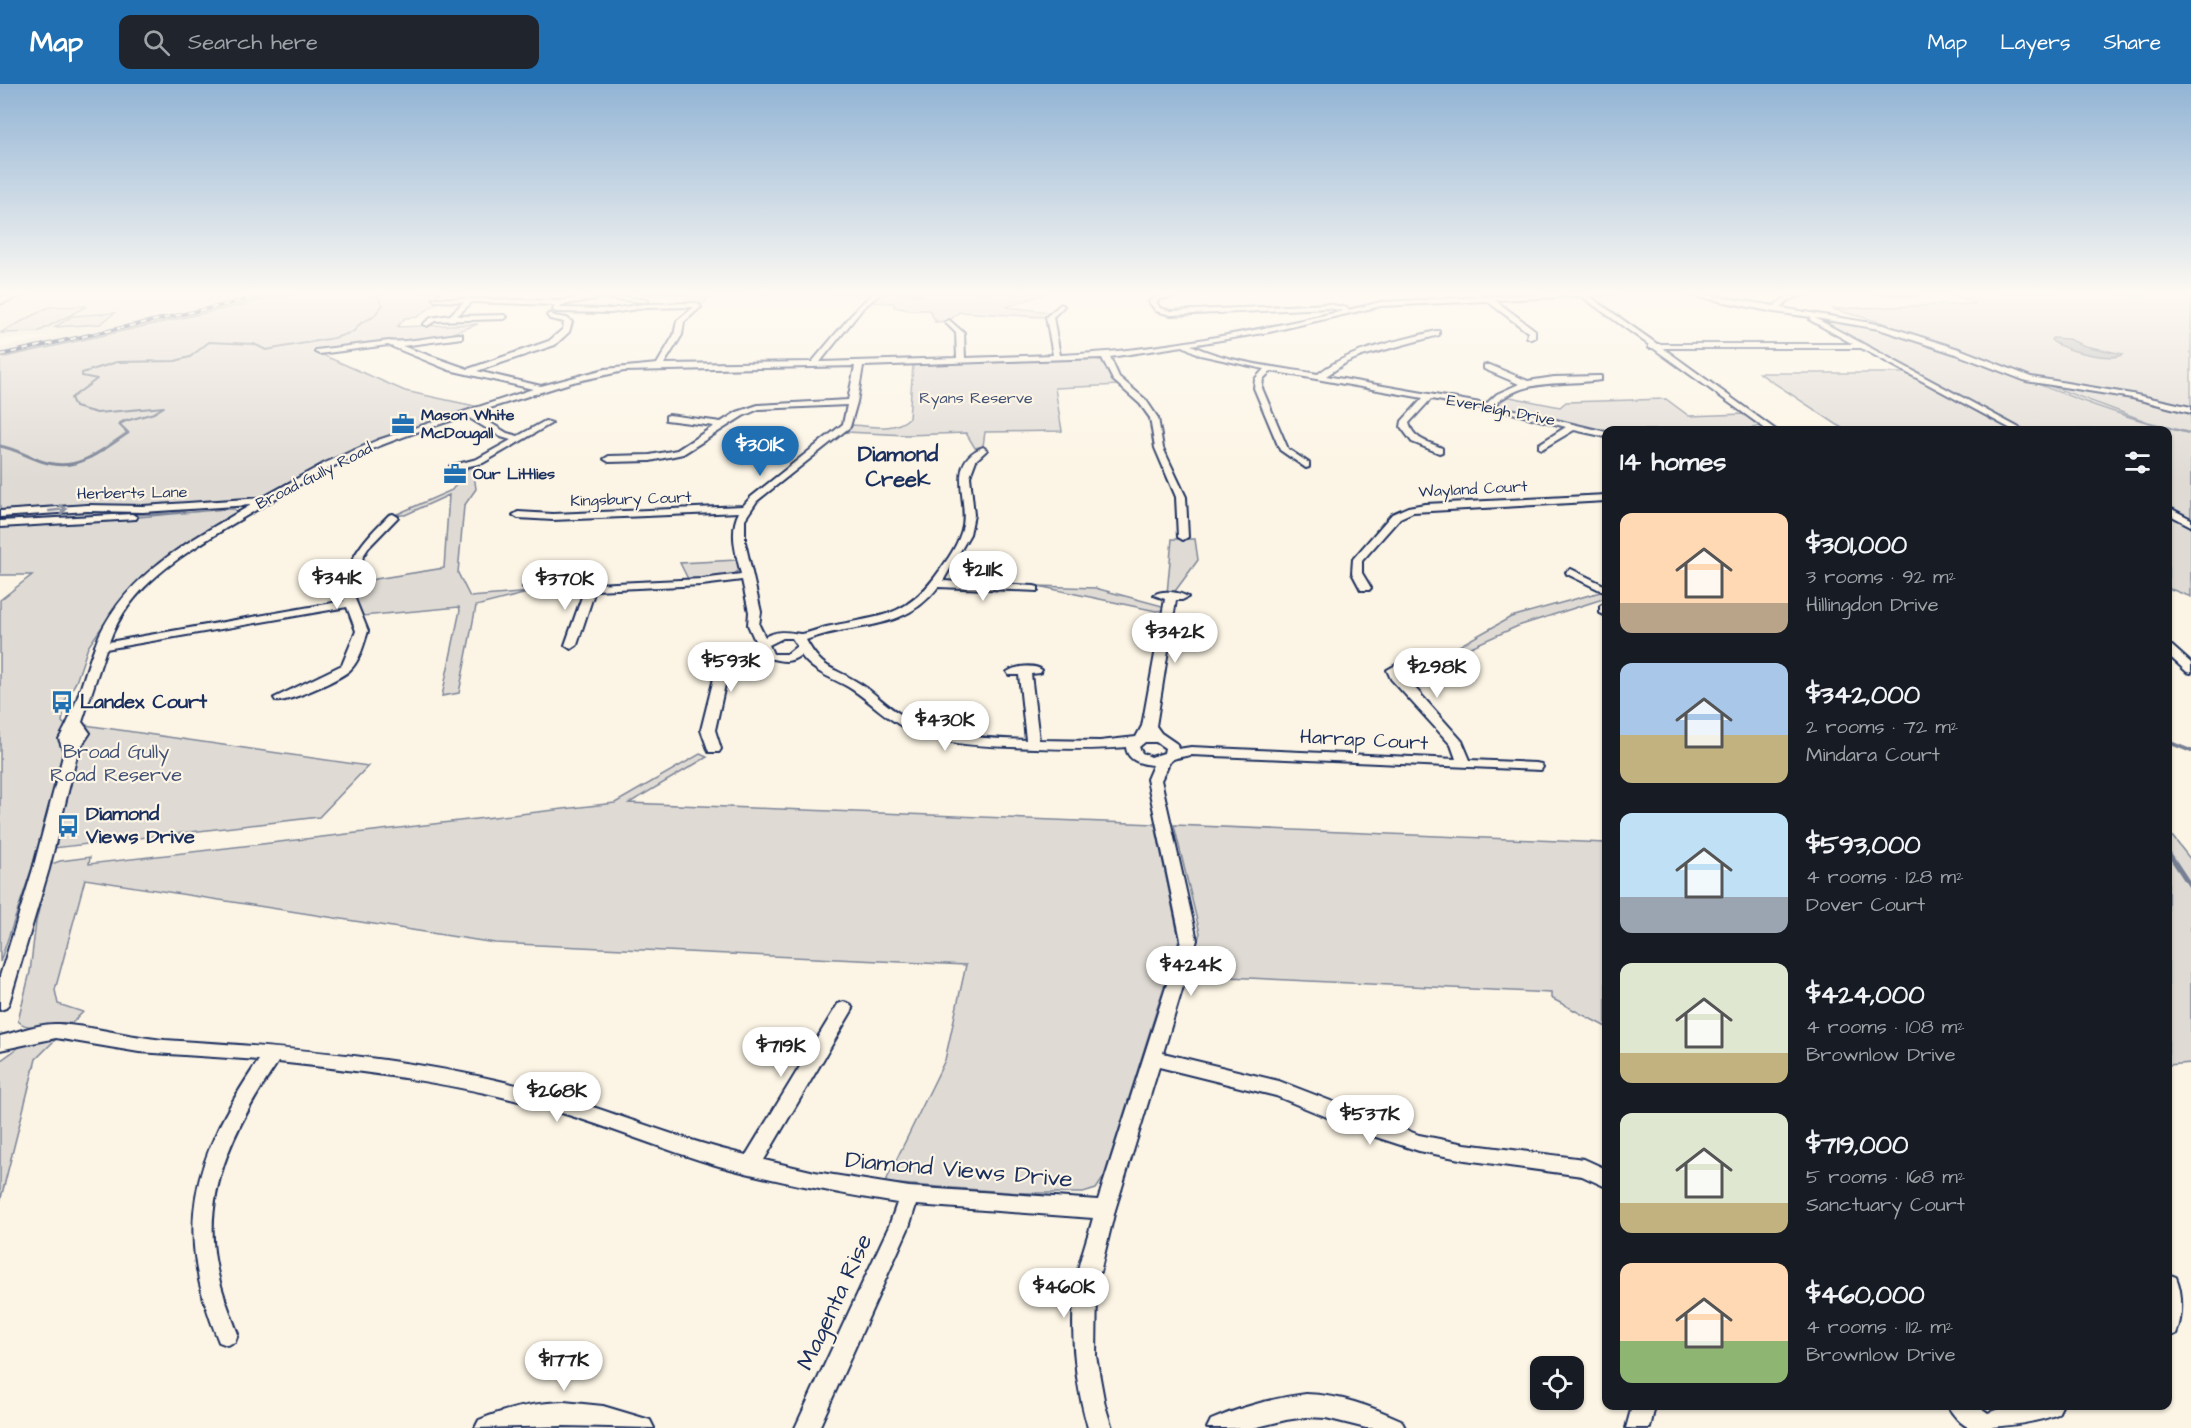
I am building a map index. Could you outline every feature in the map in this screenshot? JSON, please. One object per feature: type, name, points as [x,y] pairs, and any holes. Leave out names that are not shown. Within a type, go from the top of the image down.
[{"type":"street","points":[[419,355],[448,367],[543,389]]},
{"type":"street","points":[[468,372],[518,355]]},
{"type":"street","points":[[659,367],[666,355]]},
{"type":"street","points":[[814,364],[821,355]]},
{"type":"street","points":[[961,355],[961,361]]},
{"type":"street","name":"Broad Gully Road","points":[[0,1003],[43,860],[71,751],[68,749],[66,739],[76,724],[100,647],[117,612],[143,583],[178,555],[251,509],[319,470],[366,448],[467,413],[602,372],[659,367],[859,364],[1113,355]]},
{"type":"street","name":"Everleigh Drive","points":[[1212,355],[1269,368],[1488,406],[1602,434]]},
{"type":"street","points":[[1319,377],[1327,369],[1364,355]]},
{"type":"street","points":[[1664,355],[1766,426]]},
{"type":"street","points":[[1878,355],[2012,426]]},
{"type":"street","points":[[1961,355],[2035,381],[2132,396],[2191,410]]},
{"type":"street","points":[[1105,356],[1116,378],[1143,402],[1154,418],[1159,448],[1181,497],[1183,537]]},
{"type":"street","points":[[859,364],[850,419],[843,430],[754,499],[745,509],[739,527],[755,612],[754,629],[765,650],[773,658],[813,662],[856,687],[898,720],[928,732],[963,740],[1165,749]]},
{"type":"street","points":[[1487,367],[1525,383]]},
{"type":"street","points":[[1269,368],[1258,379],[1258,387],[1284,450],[1305,465]]},
{"type":"street","points":[[1488,406],[1508,390],[1525,383],[1598,378]]},
{"type":"street","points":[[1429,396],[1405,423],[1405,427],[1415,440],[1439,450]]},
{"type":"street","points":[[609,460],[674,454],[692,446],[744,412],[764,406],[853,402]]},
{"type":"street","points":[[467,413],[504,435],[519,439]]},
{"type":"street","points":[[670,418],[723,425]]},
{"type":"street","points":[[455,466],[480,461],[548,423]]},
{"type":"street","points":[[1542,446],[1574,426]]},
{"type":"street","points":[[786,658],[797,654],[801,643],[815,633],[902,613],[922,600],[967,530],[969,513],[964,479],[973,459],[983,450]]},
{"type":"street","name":"Wayland Court","points":[[1365,588],[1357,573],[1357,561],[1392,519],[1404,511],[1433,506],[1602,498]]},
{"type":"street","name":"Herberts Lane","points":[[0,524],[265,501]]},
{"type":"street","name":"Herberts Lane","points":[[0,514],[87,508],[251,509]]},
{"type":"street","name":"Kingsbury Court","points":[[518,515],[553,517],[745,509]]},
{"type":"street","points":[[2172,512],[2191,523]]},
{"type":"street","points":[[280,698],[333,676],[350,664],[362,628],[350,603],[359,552],[393,517]]},
{"type":"street","points":[[1571,572],[1602,588]]},
{"type":"street","points":[[528,587],[590,588],[702,582],[748,576]]},
{"type":"street","points":[[934,584],[1034,589]]},
{"type":"street","points":[[571,645],[590,588]]},
{"type":"street","points":[[1137,748],[1149,726],[1171,596]]},
{"type":"street","points":[[100,647],[350,603]]},
{"type":"street","points":[[755,612],[760,616],[764,629],[781,635]]},
{"type":"street","points":[[714,749],[708,730],[720,678],[765,650],[768,639],[781,635],[792,635],[801,643],[813,662]]},
{"type":"street","points":[[2172,652],[2191,669]]},
{"type":"street","points":[[1465,661],[1390,667],[1395,676],[1457,744],[1466,764]]},
{"type":"street","points":[[1025,671],[1033,743]]},
{"type":"street","points":[[1149,726],[1165,749]]},
{"type":"street","points":[[1137,748],[1150,761],[1165,749]]},
{"type":"street","points":[[1137,748],[1148,776],[1154,779]]},
{"type":"street","points":[[1100,1428],[1089,1381],[1084,1321],[1086,1285],[1105,1210],[1189,940],[1154,779],[1165,749]]},
{"type":"street","name":"Harrap Court","points":[[1165,749],[1536,767]]},
{"type":"street","points":[[750,1166],[844,1009]]},
{"type":"street","name":"Diamond Views Drive","points":[[0,1043],[56,1031],[139,1044],[369,1064],[489,1086],[555,1103],[750,1166],[815,1181],[909,1196],[1105,1210]]},
{"type":"street","points":[[227,1334],[209,1280],[203,1249],[206,1191],[228,1126],[273,1054]]},
{"type":"street","points":[[1153,1058],[1279,1089],[1380,1130],[1419,1143],[1465,1152],[1584,1168],[1602,1176]]},
{"type":"street","name":"Magenta Rise","points":[[807,1428],[899,1227],[909,1196]]},
{"type":"street","points":[[1219,1428],[1280,1408],[1311,1405],[1346,1410],[1393,1428]]},
{"type":"street","points":[[1638,1428],[1643,1410]]},
{"type":"street","points":[[1965,1410],[1989,1428],[1999,1419],[2034,1410]]},
{"type":"street","points":[[487,1428],[518,1419],[567,1413],[592,1414],[642,1428]]},
{"type":"shaded area","points":[[0,355],[15,355],[0,358]]},
{"type":"shaded area","points":[[2090,355],[2121,355],[2108,357]]},
{"type":"green space","points":[[15,355],[322,355],[405,391],[479,407],[351,450],[262,498],[172,513],[0,523],[0,358]]},
{"type":"green space","points":[[1880,355],[1962,355],[2074,398],[2160,426],[2014,426]]},
{"type":"green space","points":[[1963,355],[2191,355],[2191,409],[2032,379]]},
{"type":"green space","name":"Ryans Reserve","points":[[1096,359],[1105,361],[1120,385],[1055,388],[1062,431],[985,432],[983,446],[975,448],[966,433],[906,435],[847,432],[853,425],[890,427],[909,418],[913,365]]},
{"type":"green space","points":[[1759,373],[1910,373],[2008,426],[1839,426]]},
{"type":"green space","points":[[2050,386],[2134,398],[2191,412],[2191,433],[2172,428],[2172,426],[2148,422]]},
{"type":"green space","points":[[1505,396],[1560,407],[1566,402],[1666,399],[1689,416],[1744,414],[1762,426],[1602,426],[1602,432],[1495,403]]},
{"type":"green space","points":[[2172,429],[2191,434],[2191,521],[2172,510]]},
{"type":"green space","points":[[473,467],[476,489],[464,506],[458,573],[470,597],[531,592],[476,606],[459,693],[442,696],[459,607],[362,616],[354,597],[357,582],[444,568],[449,495],[405,515],[395,515],[452,490],[467,469]]},
{"type":"green space","points":[[234,509],[237,512],[139,582],[119,602],[88,647],[76,682],[65,701],[62,722],[68,728],[56,787],[0,962],[0,600],[32,575],[0,575],[0,525],[117,519]]},
{"type":"green space","points":[[2172,515],[2191,525],[2191,597],[2172,590]]},
{"type":"green space","points":[[1172,539],[1195,539],[1198,560],[1173,594],[1167,594]]},
{"type":"green space","points":[[737,560],[739,570],[732,576],[689,581],[680,563]]},
{"type":"green space","points":[[1038,586],[1095,588],[1166,607],[1165,610],[1156,611]]},
{"type":"green space","points":[[1602,592],[1602,599],[1518,626],[1455,654],[1453,658],[1443,660],[1441,656],[1511,617]]},
{"type":"green space","name":"Broad Gully Road Reserve","points":[[85,725],[368,766],[319,817],[54,848],[75,761],[88,730]]},
{"type":"green space","points":[[700,754],[707,757],[629,803],[1155,824],[1179,939],[1104,1177],[1096,1189],[1083,1193],[1020,1193],[885,1183],[945,1060],[966,965],[495,943],[85,879],[55,990],[58,1004],[83,1012],[72,1023],[37,1027],[23,1025],[18,1021],[30,972],[36,922],[49,865],[60,861],[90,857],[89,864],[615,803]]},
{"type":"green space","points":[[1174,825],[1602,843],[1602,1025],[1551,998],[1551,993],[1188,975],[1200,933]]},
{"type":"green space","points":[[2172,836],[2191,860],[2191,1063],[2172,1065]]},
{"type":"green space","points":[[55,1040],[36,1059],[0,1202],[0,1061],[25,1043]]},
{"type":"waterway","name":"Diamond Creek","points":[[124,421],[154,413],[164,407],[97,413],[75,407],[71,398],[97,379],[82,376],[82,373],[117,362],[175,361],[193,355]]},
{"type":"waterway","name":"Diamond Creek","points":[[0,446],[48,463],[70,464],[91,457],[128,433],[119,424],[124,421]]},
{"type":"waterway","points":[[2172,744],[2191,751]]},
{"type":"waterway","points":[[2172,858],[2191,887]]},
{"type":"place","name":"Mason White McDougall","points":[[403,424]]},
{"type":"place","name":"Our Littlies","points":[[455,474]]},
{"type":"place","name":"Landex Court","points":[[62,702]]},
{"type":"place","name":"Diamond Views Drive","points":[[68,826]]},
{"type":"district","name":"Diamond Creek","points":[[898,466]]}]
